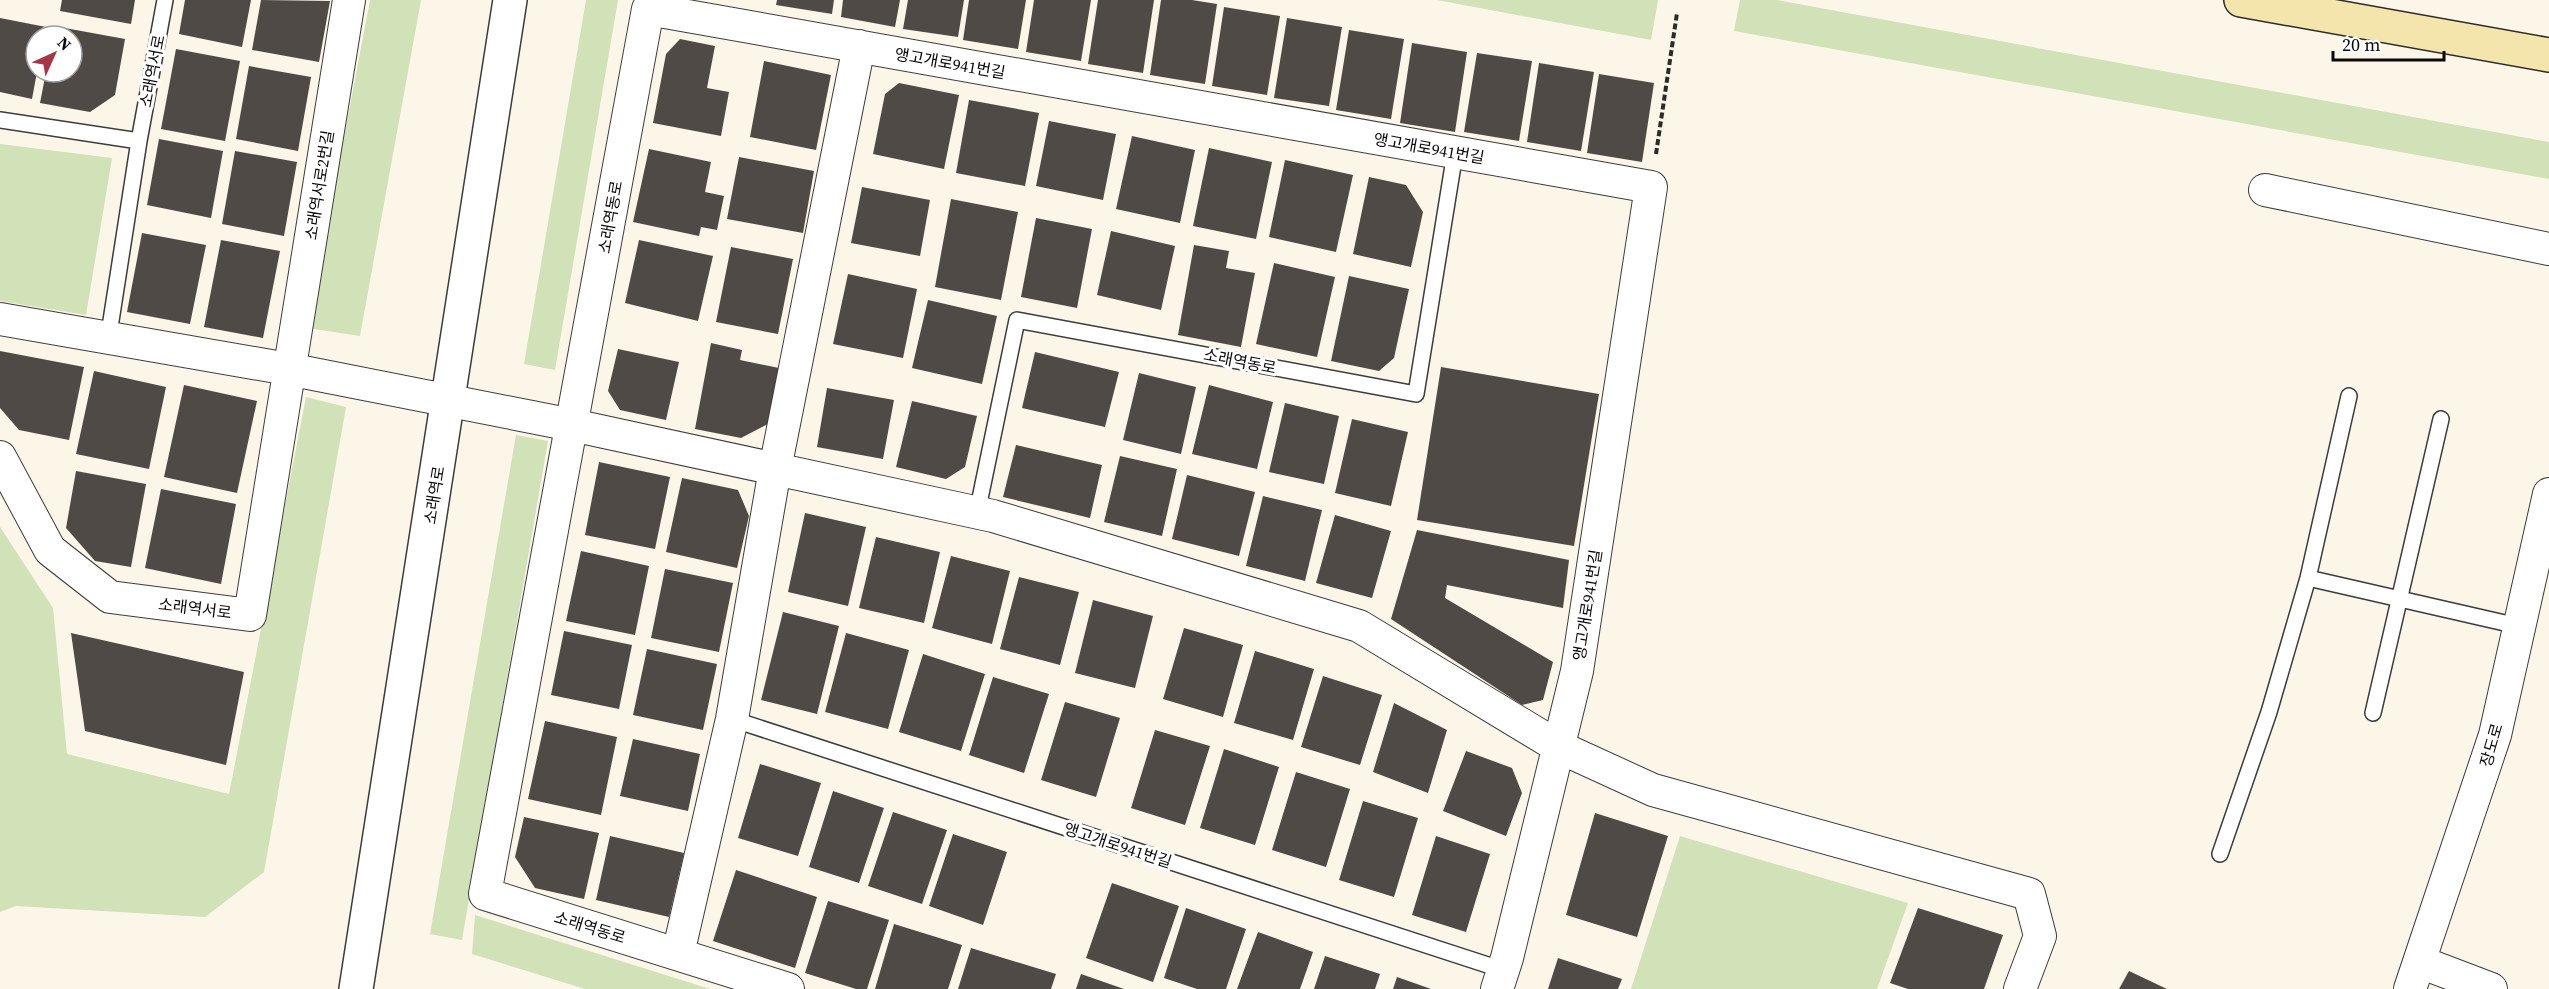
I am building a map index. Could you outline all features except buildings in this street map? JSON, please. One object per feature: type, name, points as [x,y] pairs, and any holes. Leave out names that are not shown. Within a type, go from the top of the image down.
[{"type":"main road","points":[[2241,0],[2549,55]]},
{"type":"street","name":"소래역서로2번길","points":[[288,369],[349,0]]},
{"type":"street","name":"소래역로","points":[[356,989],[510,0]]},
{"type":"street","name":"앵고개로941번길","points":[[648,9],[1651,187],[1577,670],[1500,980]]},
{"type":"street","name":"소래역동로","points":[[648,9],[485,894],[678,954]]},
{"type":"street","points":[[788,989],[678,954],[732,719],[775,469],[859,46]]},
{"type":"street","points":[[2265,190],[2549,249]]},
{"type":"street","points":[[0,319],[108,340],[288,369],[572,424],[977,513],[1359,626],[1559,747],[1653,790],[2029,894],[2040,936],[2020,989]]},
{"type":"street","name":"소래역서로","points":[[0,457],[50,550],[110,597],[250,615],[288,369]]},
{"type":"street","name":"장도로","points":[[2415,975],[2496,735],[2518,626],[2549,494]]},
{"type":"street","points":[[2415,975],[2491,989]]},
{"type":"lane","name":"소래역서로","points":[[108,340],[139,141],[165,0]]},
{"type":"lane","points":[[0,120],[139,141]]},
{"type":"lane","name":"소래역동로","points":[[977,513],[1017,320],[1416,394],[1455,153]]},
{"type":"lane","points":[[2220,854],[2269,712],[2308,578],[2349,396]]},
{"type":"lane","points":[[2373,713],[2441,419]]},
{"type":"lane","points":[[2308,578],[2518,626]]},
{"type":"lane","name":"앵고개로941번길","points":[[732,719],[1500,980]]},
{"type":"path","points":[[1651,187],[1677,13]]},
{"type":"green space","points":[[370,0],[421,0],[360,336],[308,328]]},
{"type":"green space","points":[[586,0],[618,0],[555,370],[524,364]]},
{"type":"green space","points":[[1437,0],[1658,0],[1651,40]]},
{"type":"green space","points":[[1740,0],[1777,0],[2549,142],[2549,179],[1734,31]]},
{"type":"green space","points":[[0,144],[112,158],[86,315],[0,301]]},
{"type":"green space","points":[[306,397],[346,407],[264,872],[205,917],[16,906],[0,912],[0,527],[53,608],[67,754],[229,794]]},
{"type":"green space","points":[[516,435],[548,441],[462,940],[430,934]]},
{"type":"green space","points":[[1680,836],[1908,903],[1877,989],[1631,989]]},
{"type":"green space","points":[[475,915],[710,989],[585,989],[472,954]]}]
